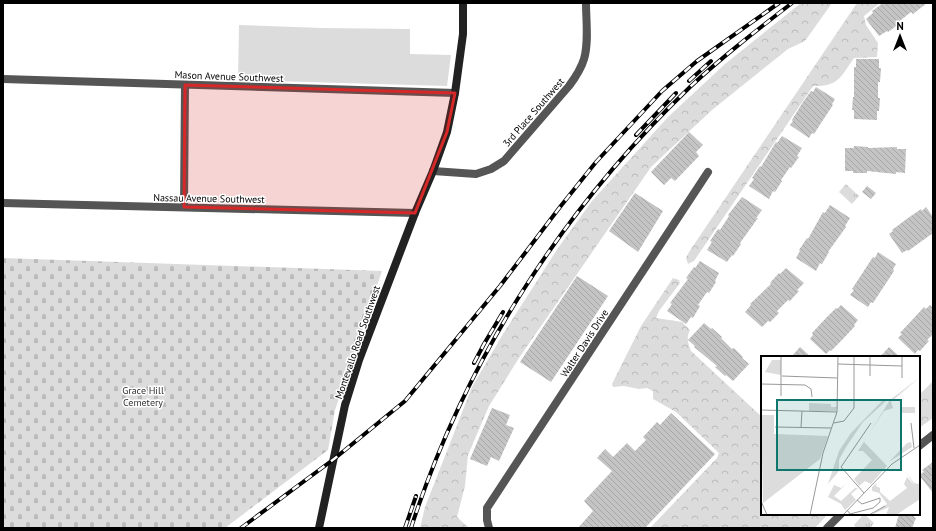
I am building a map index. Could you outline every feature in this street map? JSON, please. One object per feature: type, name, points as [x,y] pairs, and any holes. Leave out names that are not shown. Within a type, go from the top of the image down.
[{"type":"main road","name":"Montevallo Road Southwest","points":[[319,528],[345,405],[360,360],[447,132],[455,93],[464,34],[463,3]]},
{"type":"street","name":"3rd Place Southwest","points":[[433,171],[476,174],[491,169],[504,161],[569,86],[578,73],[585,58],[586,3]]},
{"type":"street","name":"Mason Avenue Southwest","points":[[3,78],[455,93]]},
{"type":"street","points":[[184,207],[185,84]]},
{"type":"street","name":"Walter Davis Drive","points":[[489,528],[486,520],[487,508],[708,172]]},
{"type":"street","name":"Nassau Avenue Southwest","points":[[3,203],[415,213]]},
{"type":"street","points":[[920,445],[933,435]]},
{"type":"street","points":[[827,528],[839,515]]},
{"type":"highlighted area","points":[[185,85],[455,93],[447,132],[415,213],[184,207]]},
{"type":"green space","points":[[801,3],[832,3],[805,41],[788,49],[712,110],[651,167],[519,358],[489,406],[468,455],[465,486],[457,517],[469,528],[420,528],[425,507],[472,387],[503,334],[558,248],[592,201],[668,117],[725,64]]},
{"type":"green space","points":[[857,3],[880,3],[864,16],[866,25],[878,43],[877,57],[854,58],[842,75],[834,82],[829,85],[813,86],[694,261],[688,264],[686,258],[689,252]]},
{"type":"green space","points":[[239,25],[410,29],[410,54],[451,55],[447,86],[238,80]]},
{"type":"green space","points":[[846,184],[859,196],[852,204],[839,192]]},
{"type":"green space","name":"Grace Hill Cemetery","points":[[3,258],[382,271],[335,410],[328,450],[225,528],[3,528]]},
{"type":"green space","points":[[673,278],[679,280],[680,283],[659,311],[656,318],[682,322],[690,330],[688,341],[691,351],[761,416],[761,515],[827,515],[815,528],[650,528],[717,458],[719,453],[676,412],[653,399],[653,391],[647,388],[639,389],[624,386],[613,387],[612,384],[641,326]]},
{"type":"green space","points":[[933,381],[933,418],[920,427],[920,394]]},
{"type":"green space","points":[[863,515],[874,523],[870,528],[856,528],[854,525]]},
{"type":"building","points":[[883,3],[927,3],[913,14],[911,12],[888,32],[887,31],[879,36],[866,19],[873,13],[872,11]]},
{"type":"building","points":[[856,59],[879,59],[879,68],[881,68],[880,82],[878,82],[878,98],[880,98],[879,111],[877,111],[877,120],[854,119],[854,110],[852,110],[854,97],[854,67],[856,67]]},
{"type":"building","points":[[816,87],[835,99],[832,104],[833,105],[814,134],[812,133],[809,138],[790,125],[803,102]]},
{"type":"building","points":[[689,132],[703,145],[696,152],[699,156],[675,181],[671,178],[664,185],[651,172]]},
{"type":"building","points":[[782,136],[802,148],[797,156],[799,157],[791,168],[790,167],[769,199],[749,186],[754,179],[752,178],[760,166],[761,167],[776,142],[777,143]]},
{"type":"building","points":[[854,146],[868,148],[897,147],[897,149],[906,149],[905,173],[896,172],[896,174],[867,171],[867,173],[853,173],[853,171],[845,171],[845,148],[854,148]]},
{"type":"building","points":[[867,186],[876,193],[871,199],[862,192]]},
{"type":"building","points":[[635,193],[663,211],[638,252],[609,231]]},
{"type":"building","points":[[742,197],[762,210],[733,256],[732,255],[727,262],[707,250],[712,242],[710,241],[718,229],[720,230],[729,216],[728,215]]},
{"type":"building","points":[[830,205],[850,218],[845,226],[846,227],[828,252],[822,264],[820,263],[816,271],[796,258],[800,251],[799,250],[807,238],[808,239],[823,212],[825,213]]},
{"type":"building","points":[[926,207],[933,217],[933,233],[908,251],[907,250],[902,253],[889,234],[908,218],[921,209],[922,211]]},
{"type":"building","points":[[878,252],[896,264],[893,269],[894,271],[873,303],[871,302],[868,307],[850,295],[854,290],[852,289],[873,257],[875,258]]},
{"type":"building","points":[[700,261],[719,273],[715,281],[716,282],[709,293],[707,292],[698,305],[700,306],[693,318],[691,317],[686,324],[667,311],[672,304],[670,303],[688,279],[686,278]]},
{"type":"building","points":[[786,268],[804,283],[797,290],[799,291],[790,301],[788,300],[777,311],[779,313],[770,322],[768,321],[762,327],[745,312],[751,305],[750,304],[771,284],[770,283],[779,273],[780,274]]},
{"type":"building","points":[[577,276],[608,296],[551,382],[520,362]]},
{"type":"building","points":[[841,305],[858,320],[854,325],[855,326],[842,340],[826,354],[810,339],[813,335],[812,333],[836,308],[837,309]]},
{"type":"building","points":[[930,305],[933,308],[933,334],[920,351],[918,350],[915,354],[898,338],[902,334],[900,333],[924,307],[926,309]]},
{"type":"building","points":[[704,323],[722,337],[721,338],[732,349],[734,348],[749,364],[733,381],[715,367],[717,366],[694,347],[695,346],[688,340]]},
{"type":"building","points":[[800,347],[810,356],[792,356]]},
{"type":"building","points":[[889,347],[899,356],[881,356]]},
{"type":"building","points":[[492,408],[510,415],[506,425],[514,428],[499,461],[491,457],[487,466],[470,459]]},
{"type":"building","points":[[671,413],[715,454],[645,528],[578,528],[593,511],[584,501],[612,471],[597,458],[605,449],[613,457],[627,443],[635,451],[646,440],[643,437],[657,422],[660,425]]},
{"type":"building","points":[[933,462],[933,493],[920,476],[920,474],[924,472],[922,470]]},
{"type":"building","points":[[899,515],[915,515],[914,517],[916,518],[912,528],[895,528]]},
{"type":"railway","points":[[241,528],[334,459],[405,401],[500,286],[596,162],[662,91],[697,61],[779,3]]},
{"type":"railway","points":[[411,528],[434,466],[460,405],[490,347],[523,290],[560,236],[600,184],[644,134],[690,87],[727,54],[792,3]]},
{"type":"railway","points":[[689,81],[711,61]]},
{"type":"railway","points":[[636,135],[676,93]]},
{"type":"railway","points":[[474,363],[503,312]]},
{"type":"railway","points":[[405,528],[416,496]]}]
